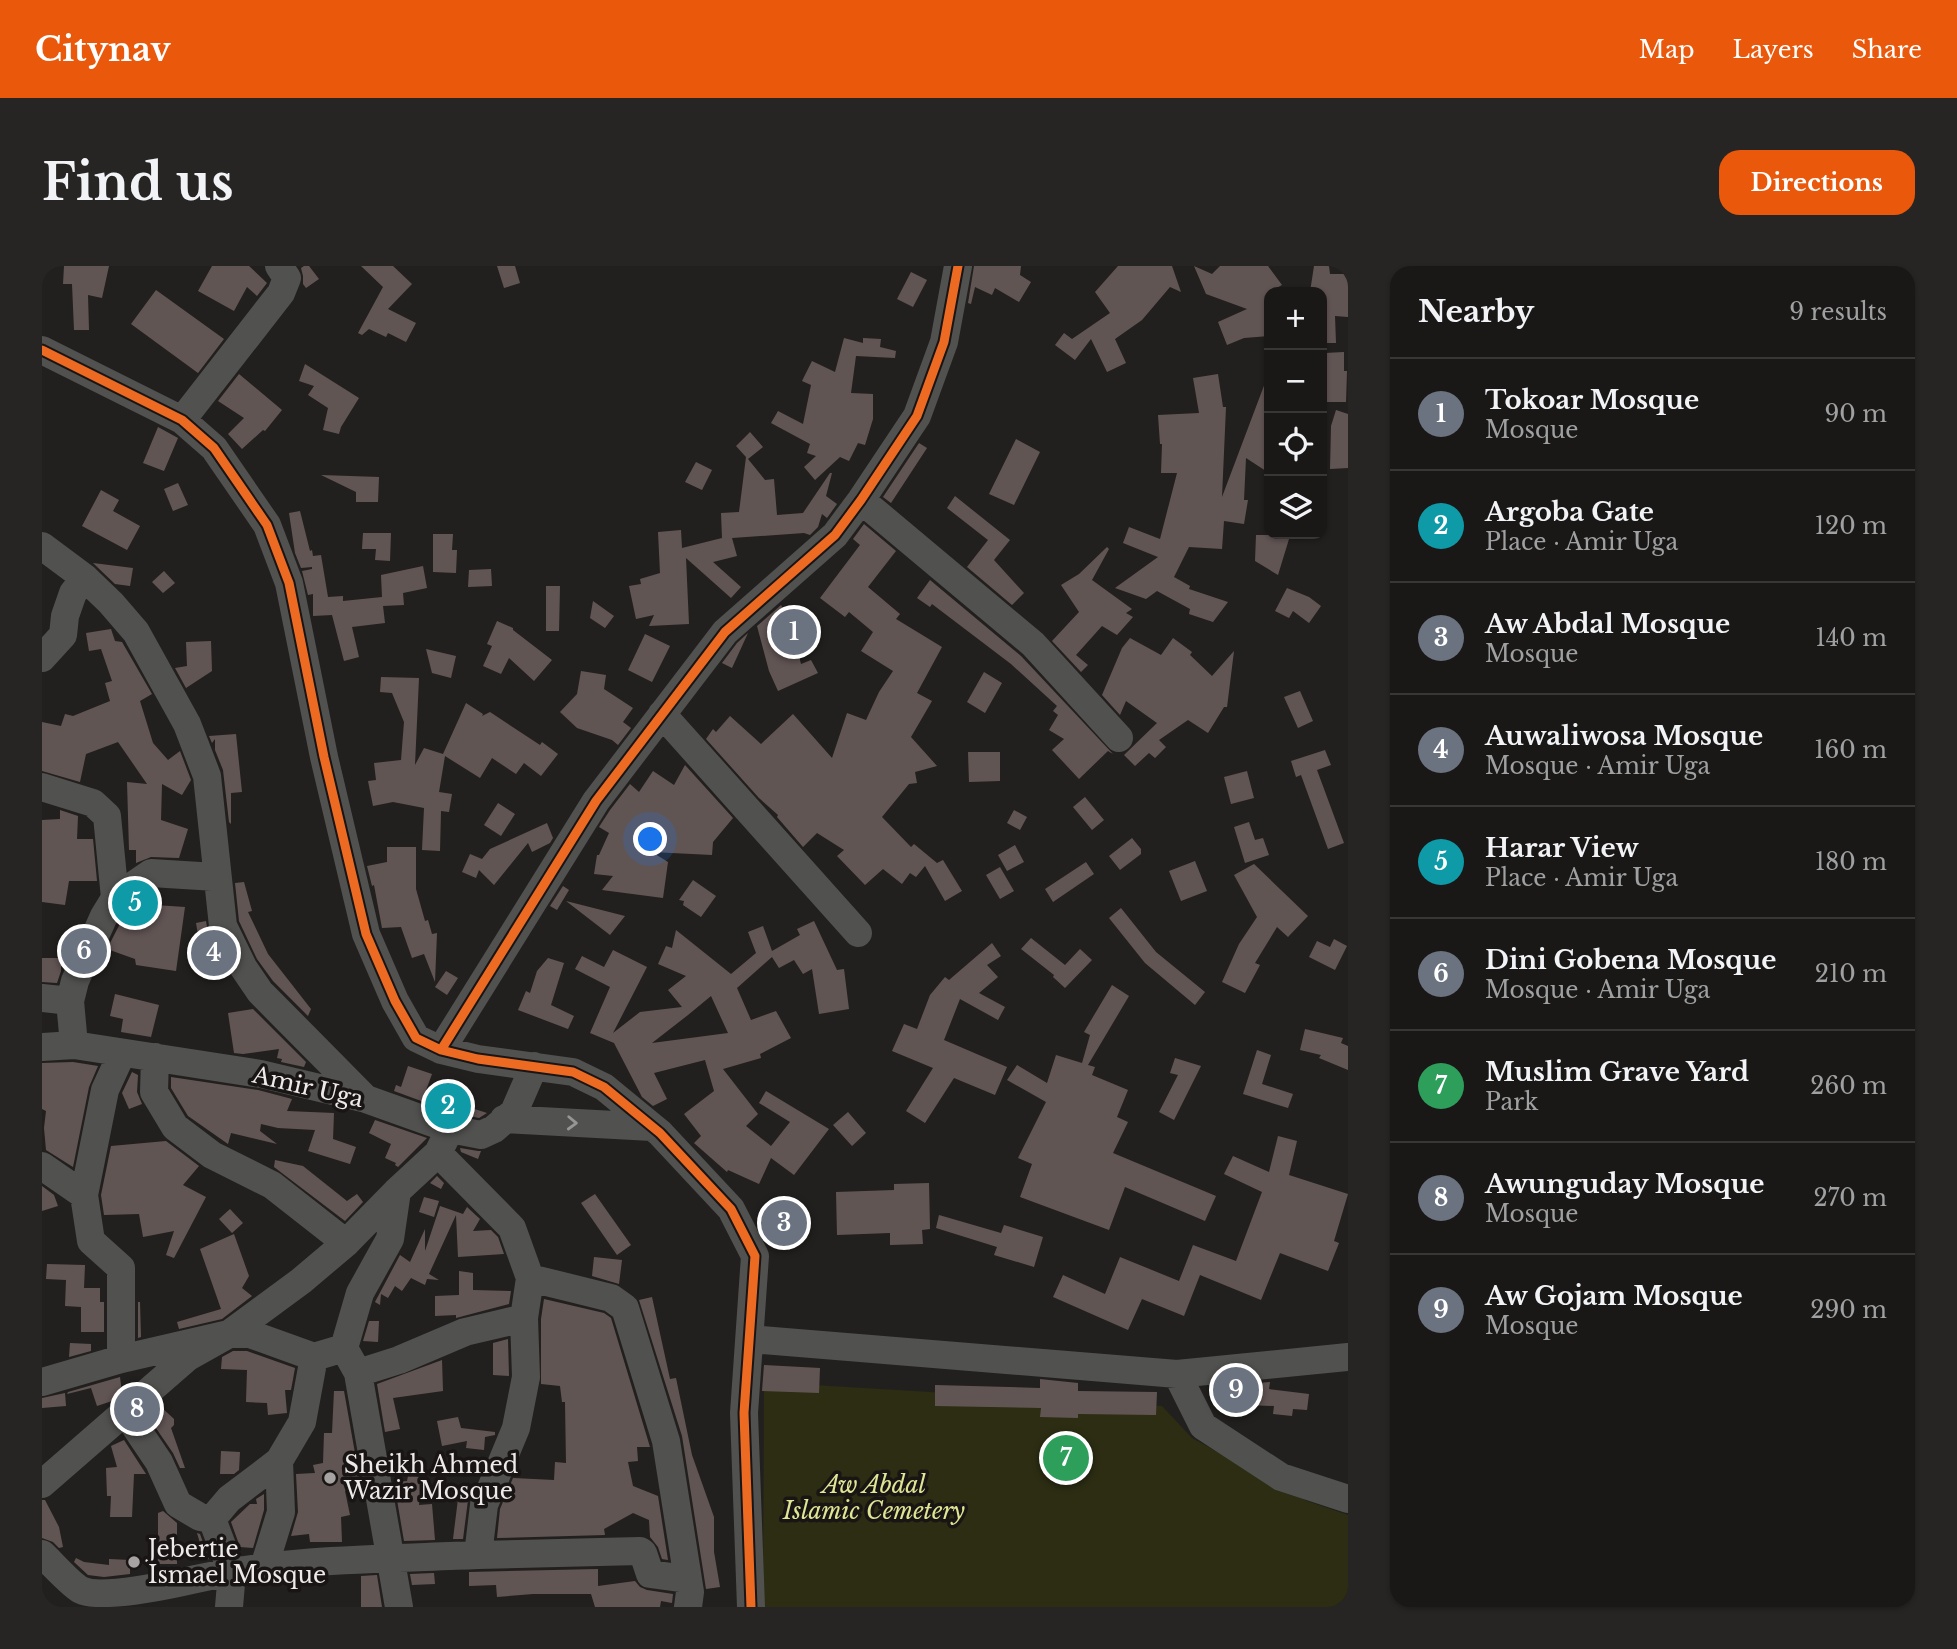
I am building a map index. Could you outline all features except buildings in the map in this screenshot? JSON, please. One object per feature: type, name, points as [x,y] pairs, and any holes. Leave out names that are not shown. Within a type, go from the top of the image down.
[{"type":"street","points":[[182,420],[281,293],[287,278],[279,266]]},
{"type":"street","points":[[441,1050],[596,801],[662,714],[725,632],[835,535],[862,500],[917,416],[944,342],[958,266]]},
{"type":"street","points":[[42,350],[182,420],[214,448],[267,525],[289,583],[324,757],[366,934],[395,1001],[416,1038],[441,1050],[478,1059],[573,1072],[604,1087],[652,1127],[731,1209],[755,1256],[744,1413],[751,1607]]},
{"type":"street","points":[[862,500],[1033,644],[1119,738]]},
{"type":"street","points":[[42,546],[85,578],[136,632],[187,724],[207,776],[223,926],[243,967],[260,992],[366,1100]]},
{"type":"street","points":[[42,658],[63,635],[65,616],[73,593],[85,578]]},
{"type":"street","points":[[662,714],[858,933]]},
{"type":"street","points":[[42,787],[93,803],[107,816],[115,898]]},
{"type":"street","points":[[74,1045],[70,1001],[75,981],[115,898],[151,873],[216,877]]},
{"type":"street","points":[[42,998],[70,1001]]},
{"type":"street","name":"Amir Uga","points":[[42,1047],[74,1045],[261,1074],[366,1100],[444,1141],[481,1135],[494,1129],[514,1112],[534,1066]]},
{"type":"street","points":[[121,1359],[121,1268],[91,1241],[84,1195],[105,1090],[122,1054]]},
{"type":"street","points":[[155,1057],[154,1092],[175,1127],[212,1155],[272,1185],[346,1243]]},
{"type":"street","points":[[504,1119],[652,1127]]},
{"type":"street","points":[[42,1484],[188,1357],[229,1334],[301,1281],[346,1243],[444,1141],[512,1228],[530,1278],[524,1318],[526,1377],[516,1428],[484,1505],[478,1555]]},
{"type":"street","points":[[42,1166],[84,1195]]},
{"type":"street","points":[[397,1191],[390,1239],[360,1293],[344,1348],[358,1373],[399,1607]]},
{"type":"street","points":[[530,1278],[611,1298],[625,1308],[666,1440],[687,1593]]},
{"type":"street","points":[[358,1373],[399,1360],[465,1332],[524,1318]]},
{"type":"street","points":[[50,1372],[229,1334],[250,1335],[314,1357],[344,1348]]},
{"type":"street","points":[[750,1339],[1177,1374],[1348,1357]]},
{"type":"street","points":[[212,1519],[229,1499],[279,1461],[302,1422],[314,1357]]},
{"type":"street","points":[[1177,1374],[1203,1426],[1281,1478],[1348,1499]]},
{"type":"street","points":[[126,1413],[159,1462],[178,1504],[200,1517],[212,1519]]},
{"type":"street","points":[[264,1567],[281,1512],[279,1461]]},
{"type":"street","points":[[212,1519],[232,1572],[229,1607]]},
{"type":"street","points":[[42,1554],[81,1591],[104,1592],[153,1589],[264,1567],[391,1558],[640,1551],[650,1574],[687,1593]]},
{"type":"green space","name":"Aw Abdal Islamic Cemetery","points":[[764,1382],[1162,1406],[1192,1438],[1307,1501],[1348,1515],[1348,1607],[763,1607]]},
{"type":"cycle path","points":[[441,1050],[596,801],[725,632],[835,535],[917,416],[944,342],[958,266]]},
{"type":"cycle path","points":[[42,350],[182,420],[214,448],[267,525],[289,583],[324,757],[366,934],[395,1001],[416,1038],[441,1050],[478,1059],[573,1072],[604,1087],[660,1133],[731,1209],[755,1256],[744,1413],[751,1607]]},
{"type":"place","name":"Tokoar Mosque","points":[[794,632]]},
{"type":"place","name":"Harar View","points":[[135,903]]},
{"type":"place","name":"Dini Gobena Mosque","points":[[84,951]]},
{"type":"place","name":"Auwaliwosa Mosque","points":[[214,953]]},
{"type":"place","name":"Argoba Gate","points":[[448,1106]]},
{"type":"place","name":"Aw Abdal Mosque","points":[[784,1223]]},
{"type":"place","name":"Aw Gojam Mosque","points":[[1236,1390]]},
{"type":"place","name":"Awunguday Mosque","points":[[137,1409]]},
{"type":"place","name":"Muslim Grave Yard","points":[[1066,1458]]},
{"type":"place","name":"Sheikh Ahmed Wazir Mosque","points":[[330,1478]]},
{"type":"place","name":"Jebertie Ismael Mosque","points":[[134,1562]]}]
